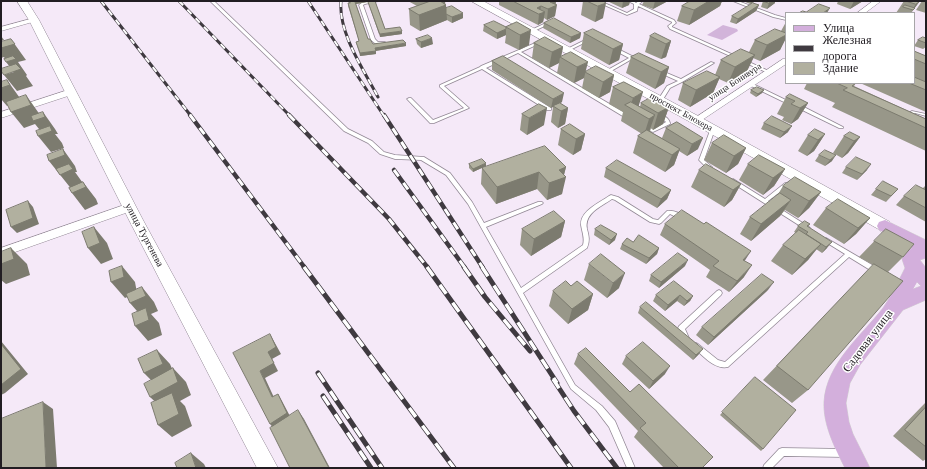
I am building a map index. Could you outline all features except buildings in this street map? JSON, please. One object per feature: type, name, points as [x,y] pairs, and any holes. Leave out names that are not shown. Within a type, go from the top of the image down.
[{"type":"main road","points":[[885,226],[921,261]]},
{"type":"main road","name":"Садовая улица","points":[[854,461],[836,415],[836,393],[843,373],[921,261]]},
{"type":"main road","points":[[900,292],[926,292]]},
{"type":"street","name":"улица Тургенева","points":[[22,1],[34,20],[130,208],[268,468]]},
{"type":"street","name":"проспект Блюхера","points":[[476,1],[567,50],[604,73],[713,129],[885,226]]},
{"type":"street","points":[[862,12],[878,1]]},
{"type":"street","points":[[1,29],[34,20]]},
{"type":"street","name":"улица Бонивура","points":[[696,120],[750,84],[784,64]]},
{"type":"street","points":[[1,115],[71,92]]},
{"type":"street","points":[[1,253],[130,208]]},
{"type":"lane","points":[[212,1],[346,130],[370,142],[382,153],[395,157],[422,158],[448,174],[470,204],[483,226],[573,387],[600,408],[612,424],[631,468]]},
{"type":"lane","points":[[377,1],[364,3],[361,5],[372,40],[380,43],[392,42]]},
{"type":"lane","points":[[597,1],[627,14],[636,10],[636,4]]},
{"type":"lane","points":[[630,1],[673,21],[674,23],[670,26],[671,28],[769,72]]},
{"type":"lane","points":[[636,4],[641,1]]},
{"type":"lane","points":[[735,1],[785,19]]},
{"type":"lane","points":[[531,31],[553,21]]},
{"type":"lane","points":[[567,50],[592,38],[585,35]]},
{"type":"lane","points":[[409,99],[432,122],[467,108],[441,86],[546,40]]},
{"type":"lane","points":[[612,48],[640,61]]},
{"type":"lane","points":[[518,52],[630,118]]},
{"type":"lane","points":[[604,73],[633,57]]},
{"type":"lane","points":[[655,99],[668,87],[681,82],[712,63]]},
{"type":"lane","points":[[482,67],[549,109]]},
{"type":"lane","points":[[654,68],[681,82]]},
{"type":"lane","points":[[575,86],[581,84]]},
{"type":"lane","points":[[750,84],[841,127]]},
{"type":"lane","points":[[903,118],[914,112],[926,115]]},
{"type":"lane","points":[[636,122],[653,131],[668,122],[656,113]]},
{"type":"lane","points":[[713,129],[701,160],[705,165],[718,173]]},
{"type":"lane","points":[[725,177],[812,230]]},
{"type":"lane","points":[[765,200],[797,177]]},
{"type":"lane","points":[[520,292],[585,246],[588,242],[584,222],[586,216],[611,197],[616,198],[652,221],[658,222],[669,212],[674,213],[687,221]]},
{"type":"lane","points":[[483,226],[540,202]]},
{"type":"lane","points":[[818,235],[880,273]]},
{"type":"lane","points":[[719,293],[681,328],[684,336],[716,362],[726,365],[849,254]]},
{"type":"lane","points":[[767,468],[782,452],[854,461]]},
{"type":"shaded area","points":[[723,25],[737,29],[738,31],[722,40],[707,35]]},
{"type":"railway","points":[[101,1],[191,116]]},
{"type":"railway","points":[[179,1],[290,116]]},
{"type":"railway","points":[[308,1],[384,116]]},
{"type":"railway","points":[[341,1],[341,13],[344,26],[353,51],[378,97]]},
{"type":"railway","points":[[190,115],[305,268]]},
{"type":"railway","points":[[289,115],[389,219],[428,268]]},
{"type":"railway","points":[[384,115],[483,268]]},
{"type":"railway","points":[[394,170],[465,268]]},
{"type":"railway","points":[[304,267],[454,468]]},
{"type":"railway","points":[[427,267],[571,468]]},
{"type":"railway","points":[[464,267],[485,297],[530,351]]},
{"type":"railway","points":[[482,267],[557,383]]},
{"type":"railway","points":[[318,373],[382,468]]},
{"type":"railway","points":[[553,379],[574,411],[617,468]]},
{"type":"railway","points":[[323,396],[371,468]]}]
